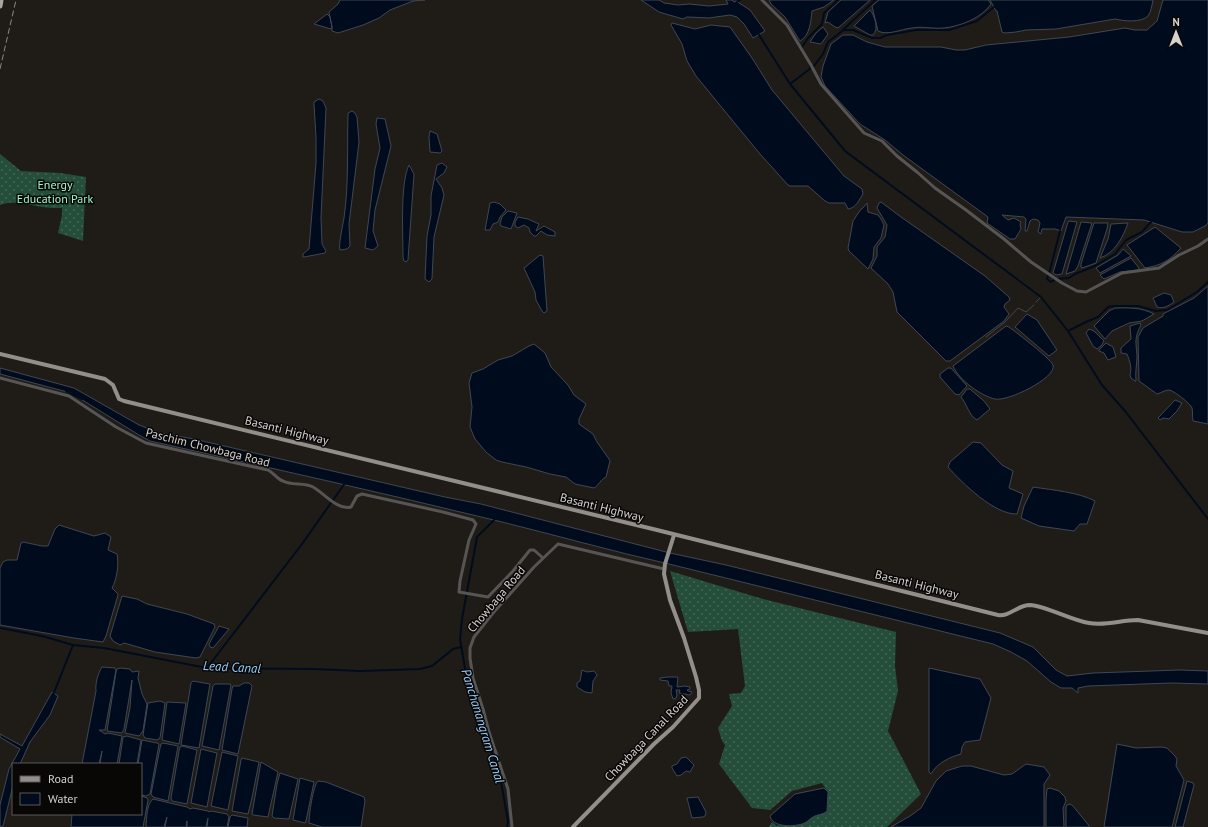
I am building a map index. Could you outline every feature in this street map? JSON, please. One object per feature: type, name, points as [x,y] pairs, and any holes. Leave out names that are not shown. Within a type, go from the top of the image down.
[{"type":"highway","points":[[0,6],[2,0]]},
{"type":"main road","points":[[0,12],[2,0]]},
{"type":"main road","name":"Basanti Highway","points":[[0,354],[105,379],[113,385],[119,398],[124,401],[998,615],[1006,616],[1023,606],[1033,606],[1082,622],[1093,624],[1108,624],[1127,620],[1138,620],[1208,633]]},
{"type":"main road","points":[[665,566],[674,535]]},
{"type":"main road","name":"Chowbaga Canal Road","points":[[573,827],[654,744],[673,727],[699,698],[696,677],[670,600],[664,574],[665,566]]},
{"type":"street","points":[[762,0],[787,25],[811,65],[820,84],[863,131],[882,141],[897,156],[935,188],[1062,284],[1077,291],[1086,292],[1118,274],[1159,268],[1179,255],[1202,244],[1208,239]]},
{"type":"street","name":"Paschim Chowbaga Road","points":[[0,378],[69,396],[104,420],[146,442],[268,470],[286,482],[312,486],[339,506],[346,508],[351,507],[357,496],[362,494],[439,511],[475,521],[476,524],[469,540],[460,581],[459,591],[462,593],[486,597],[490,596],[530,550],[534,550],[543,558]]},
{"type":"street","name":"Chowbaga Road","points":[[512,827],[508,789],[473,678],[470,648],[474,637],[511,592],[556,545],[562,544],[665,566]]},
{"type":"green space","name":"Energy Education Park","points":[[0,154],[21,171],[60,173],[86,177],[83,241],[58,233],[62,208],[16,203],[0,205]]},
{"type":"green space","points":[[670,571],[763,599],[896,632],[895,666],[898,691],[888,731],[921,794],[887,827],[769,827],[772,822],[777,826],[812,817],[827,811],[828,792],[822,783],[792,791],[770,810],[752,808],[719,764],[725,745],[722,741],[718,728],[732,706],[729,694],[741,693],[745,686],[738,629],[688,632]]},
{"type":"water","points":[[340,0],[425,0],[413,1],[390,10],[379,18],[363,25],[338,33],[332,31],[332,27],[331,29],[314,24],[327,14],[330,17],[329,12],[338,4]]},
{"type":"water","points":[[641,0],[659,0],[664,3],[678,5],[689,4],[709,6],[728,4],[726,0],[736,1],[750,10],[765,31],[753,38],[744,24],[737,17],[730,15],[709,18],[687,17],[683,19],[659,12]]},
{"type":"water","points":[[769,0],[834,0],[824,7],[812,11],[808,32],[800,41],[785,17],[771,4]]},
{"type":"water","points":[[841,0],[870,0],[838,28],[828,22],[825,23],[828,12]]},
{"type":"water","points":[[879,0],[988,0],[991,4],[982,14],[970,21],[956,26],[939,28],[916,27],[886,33],[878,31],[872,6]]},
{"type":"water","points":[[990,0],[1153,0],[1148,16],[1137,21],[1115,19],[1056,29],[1026,30],[1005,33],[1002,32],[997,11]]},
{"type":"water","points":[[1163,0],[1208,0],[1208,223],[1193,232],[1182,232],[1144,220],[1066,217],[1061,231],[1055,229],[1042,229],[1041,234],[1038,232],[1040,223],[1038,220],[1033,219],[1030,221],[1027,231],[1025,231],[1026,219],[1024,217],[1002,215],[1008,220],[1014,218],[1021,222],[1021,229],[1015,239],[1010,239],[987,223],[988,217],[903,155],[885,140],[860,124],[825,86],[821,77],[823,66],[831,44],[843,35],[853,35],[867,42],[885,47],[941,47],[965,50],[986,45],[1069,37],[1125,28],[1147,30],[1157,21]]},
{"type":"water","points":[[870,10],[876,22],[876,29],[873,35],[870,35],[854,26]]},
{"type":"water","points":[[672,23],[695,29],[711,25],[730,27],[772,90],[844,176],[862,189],[863,194],[859,201],[848,209],[845,203],[829,203],[825,201],[808,186],[788,185],[760,154],[696,76],[687,61],[682,44],[671,25]]},
{"type":"water","points":[[823,27],[828,34],[821,44],[810,42],[816,33]]},
{"type":"water","points":[[319,99],[323,101],[326,108],[321,218],[322,244],[326,251],[325,253],[303,257],[303,254],[309,249],[316,163],[314,102]]},
{"type":"water","points":[[352,111],[357,117],[359,142],[349,224],[350,246],[347,249],[340,250],[347,192],[348,113]]},
{"type":"water","points":[[377,118],[385,119],[391,146],[375,210],[373,231],[378,246],[373,250],[365,248],[375,169],[380,148],[376,124]]},
{"type":"water","points":[[430,131],[437,134],[442,151],[440,153],[430,152]]},
{"type":"water","points":[[442,163],[447,167],[444,173],[436,179],[442,188],[444,195],[434,237],[432,279],[429,282],[425,279],[427,236],[431,215],[431,196],[437,165]]},
{"type":"water","points":[[409,165],[414,174],[408,260],[406,262],[404,261],[403,257],[403,196],[406,173]]},
{"type":"water","points":[[494,202],[500,204],[506,210],[498,222],[493,224],[490,230],[485,230],[490,203]]},
{"type":"water","points":[[881,202],[985,276],[1009,297],[1010,300],[1004,307],[1009,314],[1004,321],[950,361],[946,361],[897,312],[893,292],[888,284],[871,268],[877,256],[877,247],[885,237],[887,225],[877,208]]},
{"type":"water","points":[[867,203],[868,212],[878,215],[884,225],[881,238],[874,247],[873,259],[868,269],[849,251],[848,248],[853,221]]},
{"type":"water","points":[[508,211],[517,213],[511,229],[501,226],[500,224],[502,217]]},
{"type":"water","points":[[518,217],[528,219],[539,224],[536,231],[544,226],[555,232],[555,236],[547,235],[541,231],[534,236],[530,232],[529,228],[524,225],[518,228],[515,226],[515,222]]},
{"type":"water","points":[[1069,221],[1077,222],[1062,274],[1056,275],[1053,273]]},
{"type":"water","points":[[1081,222],[1092,223],[1078,266],[1075,271],[1066,274]]},
{"type":"water","points":[[1094,223],[1108,223],[1107,229],[1096,263],[1082,268],[1081,264]]},
{"type":"water","points":[[1128,223],[1118,244],[1105,256],[1100,258],[1108,239],[1111,224]]},
{"type":"water","points":[[1155,227],[1181,248],[1165,262],[1145,268],[1127,245]]},
{"type":"water","points":[[1123,249],[1131,256],[1100,273],[1096,268],[1118,255]]},
{"type":"water","points":[[540,255],[543,256],[547,311],[544,313],[536,300],[535,292],[524,268]]},
{"type":"water","points":[[1131,258],[1139,268],[1138,270],[1120,272],[1104,279],[1100,275]]},
{"type":"water","points":[[1208,286],[1208,424],[1193,421],[1191,406],[1174,392],[1168,390],[1157,394],[1139,381],[1138,337],[1143,328],[1163,316],[1163,314],[1194,298]]},
{"type":"water","points":[[1164,293],[1171,295],[1174,302],[1168,306],[1159,308],[1157,307],[1153,298]]},
{"type":"water","points":[[1115,308],[1140,309],[1154,314],[1142,321],[1129,323],[1112,331],[1105,339],[1094,326],[1109,311]]},
{"type":"water","points":[[1027,314],[1037,320],[1057,350],[1049,356],[1015,327]]},
{"type":"water","points":[[1140,323],[1141,325],[1137,333],[1136,340],[1137,356],[1135,381],[1130,375],[1131,369],[1127,354],[1121,353],[1121,348],[1131,339],[1130,326]]},
{"type":"water","points":[[1006,326],[1033,346],[1053,365],[1052,370],[1047,376],[1030,388],[1010,397],[995,399],[983,395],[971,387],[960,377],[953,366]]},
{"type":"water","points":[[1089,329],[1094,331],[1104,341],[1097,349],[1093,346],[1086,333]]},
{"type":"water","points":[[1106,343],[1113,347],[1116,357],[1108,360],[1104,353],[1099,351]]},
{"type":"water","points":[[534,344],[545,353],[551,367],[568,385],[574,395],[586,404],[579,419],[579,424],[593,434],[610,461],[606,477],[594,488],[575,484],[566,477],[496,460],[486,452],[475,439],[470,427],[472,407],[469,383],[472,373],[483,369],[498,360],[512,356]]},
{"type":"water","points":[[0,368],[74,388],[139,425],[160,433],[194,439],[481,504],[670,553],[726,565],[1000,633],[1033,647],[1056,670],[1067,676],[1093,673],[1180,670],[1208,671],[1208,684],[1171,683],[1088,686],[1078,688],[1078,693],[1072,688],[1061,688],[1051,682],[1027,661],[993,644],[626,554],[519,526],[325,480],[150,441],[71,393],[0,374]]},
{"type":"water","points":[[948,368],[951,368],[967,386],[959,395],[955,394],[940,377],[940,374]]},
{"type":"water","points":[[967,389],[970,389],[984,401],[990,409],[977,420],[972,416],[961,397]]},
{"type":"water","points":[[1175,400],[1182,403],[1177,411],[1169,419],[1163,418],[1160,420],[1158,418]]},
{"type":"water","points":[[973,442],[981,443],[1002,465],[1013,471],[1009,488],[1023,494],[1017,514],[1008,513],[989,504],[970,489],[948,467],[950,462]]},
{"type":"water","points":[[1033,487],[1073,493],[1095,501],[1087,524],[1080,524],[1074,531],[1039,526],[1021,518],[1024,506]]},
{"type":"water","points":[[59,525],[94,536],[105,533],[111,537],[108,550],[117,554],[118,562],[112,588],[118,595],[103,642],[0,625],[0,568],[3,562],[7,560],[17,560],[21,543],[23,542],[48,546],[55,529]]},
{"type":"water","points":[[122,596],[187,614],[214,624],[215,627],[200,657],[196,658],[155,652],[124,643],[120,645],[113,641],[110,636]]},
{"type":"water","points":[[219,626],[229,629],[213,648],[210,647],[209,644]]},
{"type":"water","points":[[102,667],[115,668],[116,670],[105,730],[99,730],[105,734],[108,733],[122,736],[117,763],[100,763],[102,751],[99,763],[82,763],[99,672]]},
{"type":"water","points":[[929,668],[980,679],[991,698],[980,740],[965,742],[962,747],[961,754],[944,761],[931,774],[929,772]]},
{"type":"water","points":[[117,669],[130,669],[132,672],[139,671],[138,678],[142,694],[147,704],[143,731],[139,736],[125,733],[130,708],[132,680],[124,729],[122,733],[107,731],[116,672]]},
{"type":"water","points":[[582,670],[587,672],[594,671],[597,675],[593,681],[592,693],[585,692],[577,687]]},
{"type":"water","points":[[678,677],[677,687],[690,687],[690,689],[687,690],[692,692],[690,695],[679,693],[680,690],[676,690],[676,698],[673,699],[671,693],[672,686],[669,686],[668,681],[660,680],[660,678]]},
{"type":"water","points":[[193,681],[210,684],[199,748],[181,745],[191,683]]},
{"type":"water","points":[[244,683],[249,683],[252,686],[238,754],[222,750],[232,689],[233,686],[239,686]]},
{"type":"water","points":[[215,684],[231,685],[219,750],[202,746],[213,686]]},
{"type":"water","points":[[52,692],[58,696],[50,715],[30,742],[20,763],[12,763],[20,749],[0,737],[0,734],[22,746]]},
{"type":"water","points":[[160,701],[165,703],[160,738],[157,740],[145,738],[143,735],[148,703]]},
{"type":"water","points":[[167,702],[186,703],[179,744],[162,740]]},
{"type":"water","points":[[127,736],[141,740],[137,763],[119,763],[123,737]]},
{"type":"water","points":[[142,740],[159,744],[150,794],[146,796],[142,795],[142,763],[138,763]]},
{"type":"water","points":[[163,743],[178,746],[168,801],[153,797],[151,794],[160,748],[161,744]]},
{"type":"water","points":[[1117,744],[1136,748],[1167,748],[1177,759],[1176,766],[1184,780],[1172,827],[1104,827]]},
{"type":"water","points":[[182,746],[197,750],[187,804],[172,801],[171,798],[179,751],[180,747]]},
{"type":"water","points":[[201,749],[217,753],[207,807],[191,803]]},
{"type":"water","points":[[222,752],[238,756],[228,810],[211,806]]},
{"type":"water","points":[[686,757],[694,765],[690,772],[686,771],[677,776],[672,766],[677,764],[681,758]]},
{"type":"water","points":[[242,758],[259,762],[248,814],[232,811]]},
{"type":"water","points":[[261,762],[278,772],[268,817],[252,814]]},
{"type":"water","points":[[12,764],[12,790],[3,826],[0,827],[0,805],[9,769]]},
{"type":"water","points":[[1026,764],[1044,767],[1050,775],[1044,784],[1044,827],[891,827],[921,808],[936,781],[946,771],[962,766],[971,766],[1004,775],[1012,774]]},
{"type":"water","points":[[280,773],[298,779],[289,819],[274,818],[272,816]]},
{"type":"water","points":[[300,778],[314,782],[305,823],[293,820]]},
{"type":"water","points":[[318,781],[326,782],[364,797],[365,801],[361,827],[322,827],[309,823],[313,794]]},
{"type":"water","points":[[1187,781],[1193,783],[1194,785],[1183,827],[1175,827]]},
{"type":"water","points":[[824,788],[828,792],[827,811],[813,817],[807,822],[798,825],[788,826],[778,824],[772,820],[770,816],[795,794]]},
{"type":"water","points":[[1050,788],[1059,791],[1065,797],[1066,801],[1063,808],[1064,827],[1046,827],[1047,789]]},
{"type":"water","points":[[142,796],[148,800],[143,827],[71,827],[72,815],[142,815]]},
{"type":"water","points":[[698,797],[706,812],[705,816],[692,818],[687,798]]},
{"type":"water","points":[[153,799],[190,809],[193,808],[227,814],[229,817],[227,827],[207,827],[208,818],[206,827],[187,827],[187,821],[186,827],[165,827],[167,817],[164,827],[146,827],[148,808]]},
{"type":"water","points":[[1070,804],[1090,827],[1066,827],[1066,807]]},
{"type":"water","points":[[232,815],[248,818],[247,827],[228,827],[230,817]]},
{"type":"waterway","points":[[802,47],[808,38],[822,24],[824,13],[838,0]]},
{"type":"waterway","points":[[813,67],[823,54],[828,42],[841,32],[875,0]]},
{"type":"waterway","points":[[843,30],[853,30],[872,38],[880,38],[887,35],[916,30],[949,30],[977,21],[994,7]]},
{"type":"waterway","points":[[759,35],[790,84],[845,151],[1041,297],[1068,331],[1102,385],[1125,411],[1208,519]]},
{"type":"waterway","points":[[790,84],[811,68],[810,66]]},
{"type":"waterway","points":[[1057,279],[1069,278],[1095,266],[1115,254],[1126,240],[1142,232],[1151,222]]},
{"type":"waterway","points":[[1049,274],[1060,231]]},
{"type":"waterway","points":[[1048,276],[1047,279],[1051,282],[1054,280]]},
{"type":"waterway","points":[[1068,331],[1098,317],[1108,307],[1138,306],[1156,311],[1167,310],[1197,292],[1208,282]]},
{"type":"waterway","points":[[1036,302],[1041,297]]},
{"type":"waterway","points":[[986,337],[1005,322],[1018,308],[1026,312],[1034,305]]},
{"type":"waterway","points":[[66,391],[82,399]]},
{"type":"waterway","points":[[207,668],[302,544],[345,483]]},
{"type":"waterway","name":"Panchanangram Canal","points":[[496,518],[477,537],[462,619],[460,639],[468,686],[500,776],[508,821],[507,827]]},
{"type":"waterway","name":"Lead Canal","points":[[0,628],[42,636],[73,645],[104,648],[207,668],[360,671],[420,669],[432,666],[453,649],[461,647]]},
{"type":"waterway","points":[[53,695],[73,645]]},
{"type":"railway","points":[[0,69],[16,0]]}]
